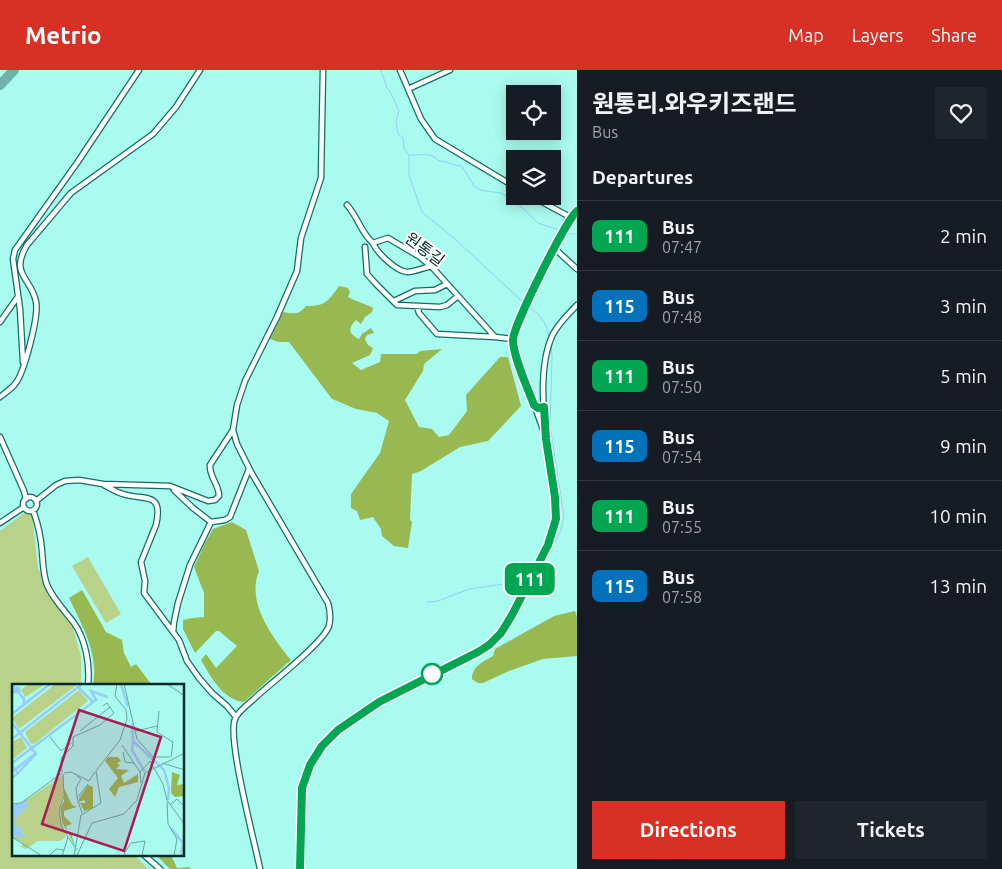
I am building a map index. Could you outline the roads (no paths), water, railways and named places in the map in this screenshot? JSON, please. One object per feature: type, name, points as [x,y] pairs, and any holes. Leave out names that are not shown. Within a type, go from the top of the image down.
[{"type":"street","points":[[24,366],[13,259],[15,250],[77,163],[139,70]]},
{"type":"street","points":[[0,397],[15,385],[24,366],[37,307],[34,295],[23,278],[21,271],[22,253],[71,193],[153,134],[176,107],[200,70]]},
{"type":"street","points":[[260,869],[236,759],[233,730],[236,717],[319,640],[329,627],[330,617],[328,603],[249,469],[237,444],[233,430],[236,405],[245,381],[277,317],[297,271],[301,238],[322,178],[323,70]]},
{"type":"street","points":[[400,70],[425,125],[436,139],[506,182]]},
{"type":"street","points":[[408,89],[450,70]]},
{"type":"street","points":[[347,205],[357,218],[363,232],[373,243],[380,255],[402,271],[412,271],[431,266]]},
{"type":"street","points":[[546,205],[569,219]]},
{"type":"street","points":[[546,439],[516,354],[513,339],[519,320],[555,247],[569,219],[577,210]]},
{"type":"street","name":"원통길","points":[[373,243],[388,238],[431,266],[495,337]]},
{"type":"street","points":[[365,247],[367,274],[400,305],[444,306],[458,296]]},
{"type":"street","points":[[555,247],[577,269]]},
{"type":"street","points":[[394,301],[414,291],[435,290],[447,284]]},
{"type":"street","points":[[0,322],[18,298]]},
{"type":"street","points":[[417,306],[420,313],[437,334],[513,339]]},
{"type":"street","points":[[300,869],[302,788],[310,765],[322,746],[338,730],[379,702],[478,652],[496,640],[507,625],[533,574],[551,536],[556,519],[555,497],[546,439],[544,407],[545,366],[554,332],[577,306]]},
{"type":"street","points":[[534,405],[538,408],[544,407]]},
{"type":"street","points":[[36,501],[65,481],[78,480],[103,484],[170,486],[208,501],[215,500],[219,496],[219,491],[211,477],[210,465],[233,430]]},
{"type":"street","points":[[0,437],[24,490],[26,499],[23,503],[24,507],[28,511],[33,510]]},
{"type":"street","points":[[170,486],[211,522],[225,520],[230,517],[249,469]]},
{"type":"street","points":[[103,484],[124,495],[146,497],[155,502],[158,519],[141,562],[145,581],[144,593],[179,640],[187,661],[199,678],[236,717]]},
{"type":"street","points":[[26,499],[30,498],[36,501]]},
{"type":"street","points":[[33,510],[36,507],[36,501]]},
{"type":"street","points":[[0,523],[24,507]]},
{"type":"street","points":[[33,510],[39,526],[43,571],[48,587],[82,638],[88,666],[88,684]]},
{"type":"street","points":[[173,632],[178,603],[190,566],[211,522]]},
{"type":"street","points":[[145,856],[160,869]]},
{"type":"waterway","points":[[381,70],[387,88],[399,111],[396,121],[398,134],[403,138],[404,149],[409,155],[429,155],[439,161],[462,166],[474,186],[480,190],[501,193],[515,201],[538,223],[562,231]]},
{"type":"waterway","points":[[409,155],[409,175],[422,212],[456,240],[524,303]]},
{"type":"waterway","points":[[566,233],[577,234]]},
{"type":"waterway","points":[[527,306],[542,319],[547,327],[549,338]]},
{"type":"waterway","points":[[530,581],[536,579],[561,530],[564,516],[550,426],[551,347]]},
{"type":"waterway","points":[[427,602],[438,601],[469,589],[526,581]]}]
